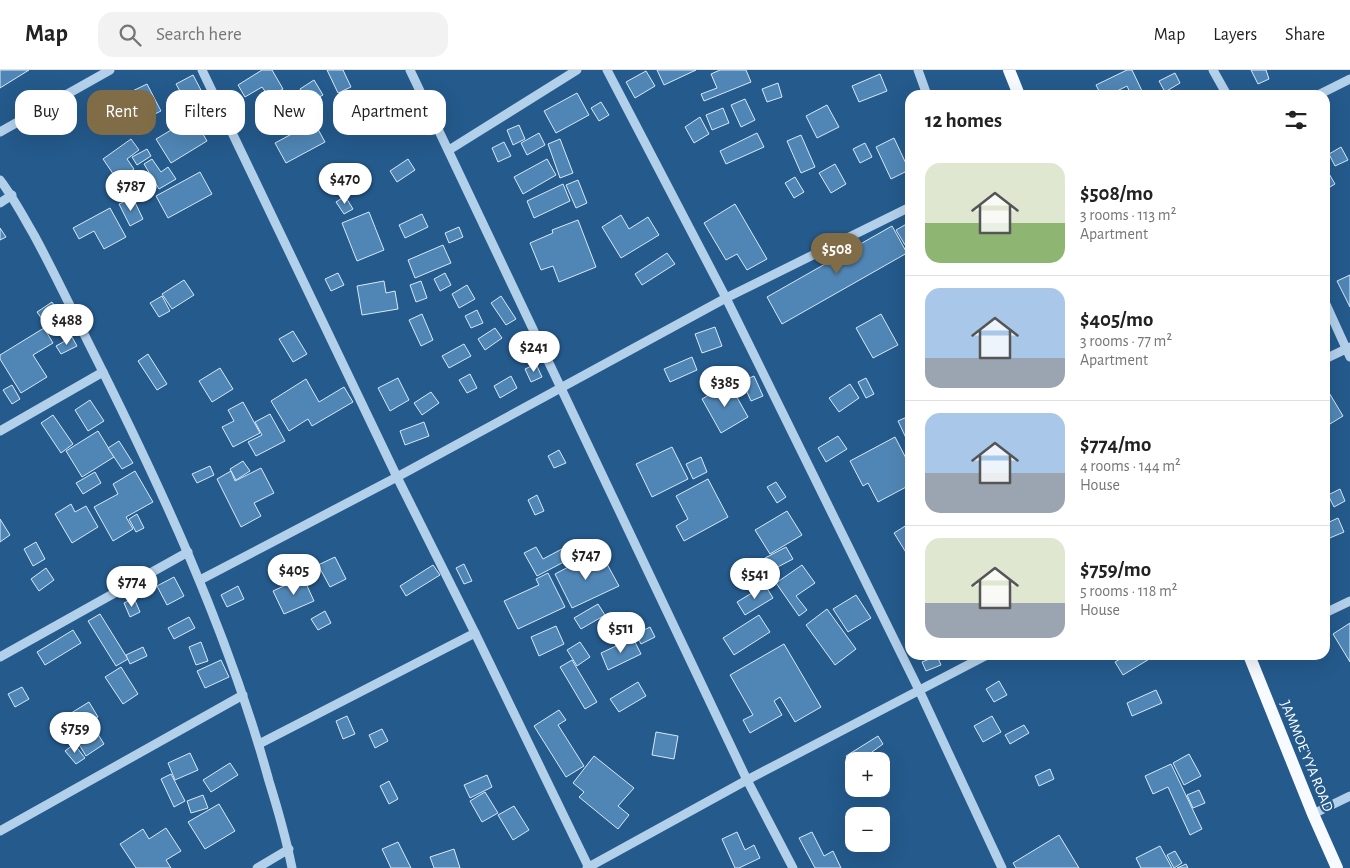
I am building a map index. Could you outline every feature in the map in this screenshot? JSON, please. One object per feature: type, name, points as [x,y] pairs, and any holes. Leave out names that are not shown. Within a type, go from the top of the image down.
[{"type":"main road","points":[[1009,70],[1017,90]]},
{"type":"main road","name":"JAMMOE'YYA ROAD","points":[[1251,660],[1313,814],[1337,868]]},
{"type":"street","points":[[0,132],[110,70]]},
{"type":"street","points":[[202,70],[588,868],[747,780],[977,660]]},
{"type":"street","points":[[410,70],[747,780],[792,868]]},
{"type":"street","points":[[449,150],[577,70]]},
{"type":"street","points":[[607,70],[726,298],[919,690],[1002,868]]},
{"type":"street","points":[[918,70],[925,90]]},
{"type":"street","points":[[1213,70],[1224,90]]},
{"type":"street","points":[[1328,90],[1350,79]]},
{"type":"street","points":[[0,180],[12,195],[40,246],[103,372],[200,580],[243,695],[259,744],[289,849],[292,868]]},
{"type":"street","points":[[0,203],[12,195]]},
{"type":"street","points":[[200,580],[726,298],[905,209]]},
{"type":"street","points":[[1330,312],[1349,351],[1330,357]]},
{"type":"street","points":[[0,431],[103,372]]},
{"type":"street","points":[[0,657],[188,552]]},
{"type":"street","points":[[1330,611],[1350,601]]},
{"type":"street","points":[[259,744],[475,633]]},
{"type":"street","points":[[0,831],[243,695]]},
{"type":"street","points":[[1313,814],[1350,796]]},
{"type":"street","points":[[257,868],[289,849]]},
{"type":"building","points":[[0,70],[29,70],[0,88]]},
{"type":"building","points":[[262,70],[272,70],[283,89],[264,90],[262,87],[245,97],[245,90],[241,90],[238,85]]},
{"type":"building","points":[[327,70],[343,70],[351,87],[344,90],[337,90]]},
{"type":"building","points":[[657,70],[696,70],[664,85]]},
{"type":"building","points":[[720,70],[746,70],[751,82],[704,101],[701,94],[717,88],[711,74]]},
{"type":"building","points":[[1127,70],[1132,70],[1142,90],[1129,90],[1127,86],[1119,90],[1098,90],[1096,85]]},
{"type":"building","points":[[1251,70],[1266,70],[1269,79],[1258,84]]},
{"type":"building","points":[[646,71],[655,86],[635,98],[626,82]]},
{"type":"building","points":[[1175,73],[1180,83],[1168,90],[1164,90],[1159,81]]},
{"type":"building","points":[[880,74],[887,91],[859,102],[852,86]]},
{"type":"building","points":[[193,75],[201,90],[179,90],[176,84]]},
{"type":"building","points":[[314,80],[320,90],[301,90]]},
{"type":"building","points":[[778,83],[782,97],[767,102],[762,89]]},
{"type":"building","points":[[147,84],[150,90],[135,90]]},
{"type":"building","points":[[577,93],[589,115],[556,133],[544,111]]},
{"type":"building","points":[[745,99],[755,120],[741,127],[731,105]]},
{"type":"building","points":[[156,101],[161,111],[156,113]]},
{"type":"building","points":[[601,102],[609,115],[599,121],[591,108]]},
{"type":"building","points":[[827,105],[839,127],[817,138],[806,116]]},
{"type":"building","points":[[723,108],[729,123],[712,130],[706,115]]},
{"type":"building","points":[[700,117],[709,134],[694,143],[685,127]]},
{"type":"building","points":[[519,125],[525,139],[513,145],[507,130]]},
{"type":"building","points":[[166,133],[166,135],[204,135],[207,141],[171,163],[156,139]]},
{"type":"building","points":[[539,133],[545,145],[527,155],[521,143]]},
{"type":"building","points":[[757,133],[764,147],[726,164],[720,151]]},
{"type":"building","points":[[290,135],[321,135],[325,142],[286,163],[275,143]]},
{"type":"building","points":[[801,135],[815,167],[801,173],[787,141]]},
{"type":"building","points":[[894,138],[905,161],[905,172],[891,179],[876,147]]},
{"type":"building","points":[[131,139],[139,150],[127,159],[134,169],[118,181],[103,159]]},
{"type":"building","points":[[560,139],[573,173],[560,178],[548,144]]},
{"type":"building","points":[[504,142],[511,156],[498,162],[492,148]]},
{"type":"building","points":[[865,143],[872,157],[860,163],[853,149]]},
{"type":"building","points":[[1341,147],[1348,160],[1335,166],[1330,153]]},
{"type":"building","points":[[147,149],[151,156],[137,165],[132,157]]},
{"type":"building","points":[[152,159],[161,172],[168,167],[176,179],[159,189],[144,164]]},
{"type":"building","points":[[408,159],[415,170],[397,182],[390,171]]},
{"type":"building","points":[[547,159],[556,175],[523,194],[514,177]]},
{"type":"building","points":[[835,164],[846,184],[831,193],[819,173]]},
{"type":"building","points":[[200,172],[212,194],[168,218],[156,196]]},
{"type":"building","points":[[1330,175],[1335,184],[1330,187]]},
{"type":"building","points":[[795,177],[804,192],[794,198],[785,183]]},
{"type":"building","points":[[578,180],[587,203],[576,208],[566,185]]},
{"type":"building","points":[[563,184],[570,201],[534,218],[527,201]]},
{"type":"building","points":[[345,196],[353,209],[344,214],[336,202]]},
{"type":"building","points":[[133,198],[143,219],[130,226],[119,204]]},
{"type":"building","points":[[735,204],[767,259],[747,270],[737,254],[726,260],[704,223]]},
{"type":"building","points":[[110,208],[126,237],[104,249],[94,231],[79,239],[73,228]]},
{"type":"building","points":[[369,212],[384,250],[357,261],[342,223]]},
{"type":"building","points":[[422,214],[428,227],[405,238],[399,225]]},
{"type":"building","points":[[621,215],[629,229],[648,217],[659,235],[621,258],[602,227]]},
{"type":"building","points":[[578,220],[596,267],[559,282],[553,266],[541,270],[530,243],[553,233],[552,230]]},
{"type":"building","points":[[905,225],[905,245],[896,230]]},
{"type":"building","points":[[892,226],[905,249],[905,254],[782,324],[767,297]]},
{"type":"building","points":[[459,227],[463,237],[449,243],[445,233]]},
{"type":"building","points":[[0,228],[6,237],[0,240]]},
{"type":"building","points":[[443,245],[451,263],[415,278],[408,260]]},
{"type":"building","points":[[667,253],[675,264],[642,285],[635,274]]},
{"type":"building","points":[[338,273],[344,285],[331,291],[325,279]]},
{"type":"building","points":[[445,273],[451,285],[440,291],[434,279]]},
{"type":"building","points":[[1350,275],[1350,307],[1337,281]]},
{"type":"building","points":[[184,280],[194,295],[172,309],[162,294]]},
{"type":"building","points":[[384,281],[386,293],[395,291],[398,309],[362,315],[357,286]]},
{"type":"building","points":[[421,281],[427,298],[416,302],[410,285]]},
{"type":"building","points":[[467,285],[475,299],[459,308],[452,294]]},
{"type":"building","points":[[162,296],[170,311],[159,317],[150,303]]},
{"type":"building","points":[[501,296],[516,319],[506,325],[491,303]]},
{"type":"building","points":[[52,302],[65,322],[51,332],[37,312]]},
{"type":"building","points":[[477,310],[483,323],[471,328],[465,316]]},
{"type":"building","points":[[422,314],[433,340],[421,346],[409,320]]},
{"type":"building","points":[[881,314],[898,345],[873,358],[856,328]]},
{"type":"building","points":[[715,327],[722,346],[702,353],[695,334]]},
{"type":"building","points":[[44,328],[53,343],[33,355],[47,377],[21,393],[0,359],[0,355]]},
{"type":"building","points":[[495,328],[502,338],[485,350],[478,339]]},
{"type":"building","points":[[293,331],[307,354],[293,362],[279,339]]},
{"type":"building","points":[[72,337],[77,346],[61,354],[56,346]]},
{"type":"building","points":[[464,344],[471,356],[449,368],[442,356]]},
{"type":"building","points":[[148,354],[167,384],[157,390],[138,361]]},
{"type":"building","points":[[692,357],[697,370],[670,382],[664,369]]},
{"type":"building","points":[[536,364],[542,377],[531,382],[525,369]]},
{"type":"building","points":[[220,368],[233,389],[212,402],[199,381]]},
{"type":"building","points":[[470,374],[477,388],[467,393],[459,380]]},
{"type":"building","points":[[511,376],[517,388],[500,398],[494,386]]},
{"type":"building","points":[[754,376],[763,396],[751,401],[742,381]]},
{"type":"building","points":[[398,378],[409,400],[390,411],[378,388]]},
{"type":"building","points":[[866,378],[874,394],[866,398],[858,382]]},
{"type":"building","points":[[306,379],[319,402],[344,387],[353,402],[312,426],[308,419],[289,431],[271,401]]},
{"type":"building","points":[[729,383],[748,417],[721,433],[702,399]]},
{"type":"building","points":[[850,384],[859,398],[839,412],[829,398]]},
{"type":"building","points":[[12,385],[20,399],[12,404],[3,390]]},
{"type":"building","points":[[431,392],[439,403],[422,415],[414,403]]},
{"type":"building","points":[[1330,394],[1343,416],[1330,424]]},
{"type":"building","points":[[90,400],[104,421],[88,431],[75,410]]},
{"type":"building","points":[[243,402],[260,433],[233,447],[222,427],[234,421],[228,410]]},
{"type":"building","points":[[270,414],[285,441],[256,456],[248,442],[262,435],[255,422]]},
{"type":"building","points":[[53,415],[73,444],[61,453],[41,423]]},
{"type":"building","points":[[905,418],[905,436],[898,421]]},
{"type":"building","points":[[424,422],[429,436],[405,445],[400,431]]},
{"type":"building","points":[[98,431],[114,457],[82,477],[66,451]]},
{"type":"building","points":[[838,436],[847,449],[826,462],[818,448]]},
{"type":"building","points":[[895,437],[905,456],[905,488],[878,502],[868,483],[863,486],[850,461]]},
{"type":"building","points":[[119,441],[133,463],[122,469],[108,448]]},
{"type":"building","points":[[672,447],[688,479],[652,497],[636,464]]},
{"type":"building","points":[[559,450],[566,463],[554,468],[548,456]]},
{"type":"building","points":[[701,457],[707,472],[693,479],[686,464]]},
{"type":"building","points":[[243,461],[250,471],[236,480],[230,469]]},
{"type":"building","points":[[210,466],[214,475],[197,483],[192,474]]},
{"type":"building","points":[[261,468],[274,493],[254,503],[261,516],[241,527],[217,479],[231,471],[235,481]]},
{"type":"building","points":[[135,471],[153,502],[126,517],[133,529],[113,541],[94,507],[118,494],[113,484]]},
{"type":"building","points":[[95,472],[101,483],[83,494],[76,483]]},
{"type":"building","points":[[708,479],[728,517],[684,541],[676,526],[688,519],[676,496]]},
{"type":"building","points":[[776,482],[786,497],[777,503],[767,487]]},
{"type":"building","points":[[1340,489],[1345,501],[1334,507],[1330,494]]},
{"type":"building","points":[[537,495],[544,511],[535,515],[528,500]]},
{"type":"building","points":[[71,504],[75,512],[86,506],[98,527],[72,543],[55,514]]},
{"type":"building","points":[[787,511],[802,535],[770,554],[755,530]]},
{"type":"building","points":[[137,514],[144,528],[136,532],[129,519]]},
{"type":"building","points":[[1338,518],[1344,532],[1330,538],[1330,522]]},
{"type":"building","points":[[0,519],[10,535],[0,542]]},
{"type":"building","points":[[905,526],[905,551],[894,533]]},
{"type":"building","points":[[36,542],[45,559],[33,566],[24,549]]},
{"type":"building","points":[[575,542],[581,553],[537,576],[524,553],[536,547],[543,559]]},
{"type":"building","points":[[786,547],[793,559],[772,570],[765,558]]},
{"type":"building","points":[[591,555],[598,568],[607,564],[619,586],[572,608],[555,574]]},
{"type":"building","points":[[335,557],[346,579],[330,587],[318,565]]},
{"type":"building","points":[[464,564],[472,581],[464,584],[456,568]]},
{"type":"building","points":[[433,565],[440,575],[406,596],[400,586]]},
{"type":"building","points":[[802,565],[815,583],[796,596],[807,610],[799,616],[776,583]]},
{"type":"building","points":[[46,568],[54,580],[39,591],[31,579]]},
{"type":"building","points":[[548,573],[565,607],[518,629],[504,601],[539,585],[536,579]]},
{"type":"building","points":[[174,577],[184,596],[167,605],[157,586]]},
{"type":"building","points":[[303,577],[314,601],[284,614],[273,591]]},
{"type":"building","points":[[765,585],[773,598],[745,615],[737,602]]},
{"type":"building","points":[[238,586],[244,599],[227,607],[221,595]]},
{"type":"building","points":[[856,595],[871,618],[848,632],[833,609]]},
{"type":"building","points":[[134,598],[140,612],[130,617],[124,603]]},
{"type":"building","points":[[598,604],[605,615],[581,629],[574,618]]},
{"type":"building","points":[[827,609],[856,649],[835,665],[806,625]]},
{"type":"building","points":[[325,611],[331,623],[318,630],[311,619]]},
{"type":"building","points":[[100,614],[128,659],[116,666],[88,621]]},
{"type":"building","points":[[759,615],[770,632],[734,655],[723,638]]},
{"type":"building","points":[[189,617],[195,628],[174,639],[168,628]]},
{"type":"building","points":[[1350,623],[1350,662],[1333,634]]},
{"type":"building","points":[[556,626],[564,644],[539,656],[531,637]]},
{"type":"building","points":[[650,627],[655,637],[641,644],[636,634]]},
{"type":"building","points":[[73,630],[81,643],[45,665],[37,652]]},
{"type":"building","points":[[633,638],[641,654],[608,670],[601,653]]},
{"type":"building","points":[[201,642],[208,661],[196,665],[189,647]]},
{"type":"building","points":[[580,642],[590,657],[577,666],[567,650]]},
{"type":"building","points":[[784,644],[821,707],[795,722],[780,697],[774,701],[782,715],[750,733],[743,720],[753,715],[730,675]]},
{"type":"building","points":[[143,647],[147,656],[130,664],[126,655]]},
{"type":"building","points":[[221,660],[229,677],[205,688],[197,671]]},
{"type":"building","points":[[572,660],[597,702],[585,709],[560,667]]},
{"type":"building","points":[[939,660],[941,665],[926,671],[922,662]]},
{"type":"building","points":[[1118,660],[1148,660],[1123,675],[1115,662]]},
{"type":"building","points":[[121,667],[138,694],[123,704],[105,677]]},
{"type":"building","points":[[999,681],[1007,695],[994,702],[986,689]]},
{"type":"building","points":[[638,682],[646,696],[619,712],[610,699]]},
{"type":"building","points":[[22,687],[29,699],[15,707],[8,694]]},
{"type":"building","points":[[1156,690],[1162,703],[1132,716],[1127,703]]},
{"type":"building","points":[[89,702],[98,717],[90,721],[104,744],[86,756],[63,718]]},
{"type":"building","points":[[559,710],[566,720],[558,725],[584,766],[566,777],[534,726]]},
{"type":"building","points":[[347,716],[355,734],[343,739],[336,721]]},
{"type":"building","points":[[992,716],[1001,732],[983,742],[974,726]]},
{"type":"building","points":[[1024,725],[1029,733],[1010,744],[1005,735]]},
{"type":"building","points":[[382,729],[388,741],[375,748],[369,735]]},
{"type":"building","points":[[656,732],[678,736],[674,759],[652,755]]},
{"type":"building","points":[[878,736],[883,744],[872,752],[852,752]]},
{"type":"building","points":[[74,744],[85,758],[76,764],[65,751]]},
{"type":"building","points":[[190,753],[198,770],[175,780],[168,763]]},
{"type":"building","points":[[1189,754],[1201,776],[1184,785],[1173,763]]},
{"type":"building","points":[[594,756],[634,788],[618,806],[629,815],[618,829],[579,797],[584,792],[573,783]]},
{"type":"building","points":[[230,763],[238,775],[211,792],[203,780]]},
{"type":"building","points":[[1171,764],[1202,829],[1190,835],[1168,787],[1153,794],[1145,776]]},
{"type":"building","points":[[1050,769],[1054,779],[1039,786],[1035,776]]},
{"type":"building","points":[[171,774],[185,801],[174,807],[161,779]]},
{"type":"building","points":[[487,775],[492,787],[470,798],[464,785]]},
{"type":"building","points":[[389,781],[398,799],[389,804],[380,786]]},
{"type":"building","points":[[1199,790],[1205,803],[1193,808],[1187,795]]},
{"type":"building","points":[[485,792],[498,813],[482,822],[470,801]]},
{"type":"building","points":[[203,795],[208,808],[191,813],[187,801]]},
{"type":"building","points":[[219,804],[235,831],[205,849],[188,822]]},
{"type":"building","points":[[514,806],[529,830],[513,840],[498,815]]},
{"type":"building","points":[[166,828],[181,851],[166,860],[171,868],[136,868],[120,844],[143,829],[149,839]]},
{"type":"building","points":[[737,832],[745,850],[754,845],[760,858],[735,868],[722,839]]},
{"type":"building","points":[[812,832],[824,856],[833,851],[841,868],[815,868],[799,838]]},
{"type":"building","points":[[1059,835],[1079,868],[1016,868],[1013,863]]},
{"type":"building","points":[[398,842],[411,868],[391,868],[382,849]]},
{"type":"building","points":[[1160,846],[1172,868],[1141,868],[1136,858]]},
{"type":"building","points":[[454,849],[460,868],[434,868],[430,857]]},
{"type":"building","points":[[1175,851],[1182,863],[1174,868],[1167,855]]},
{"type":"building","points":[[1186,864],[1188,868],[1177,868]]}]
